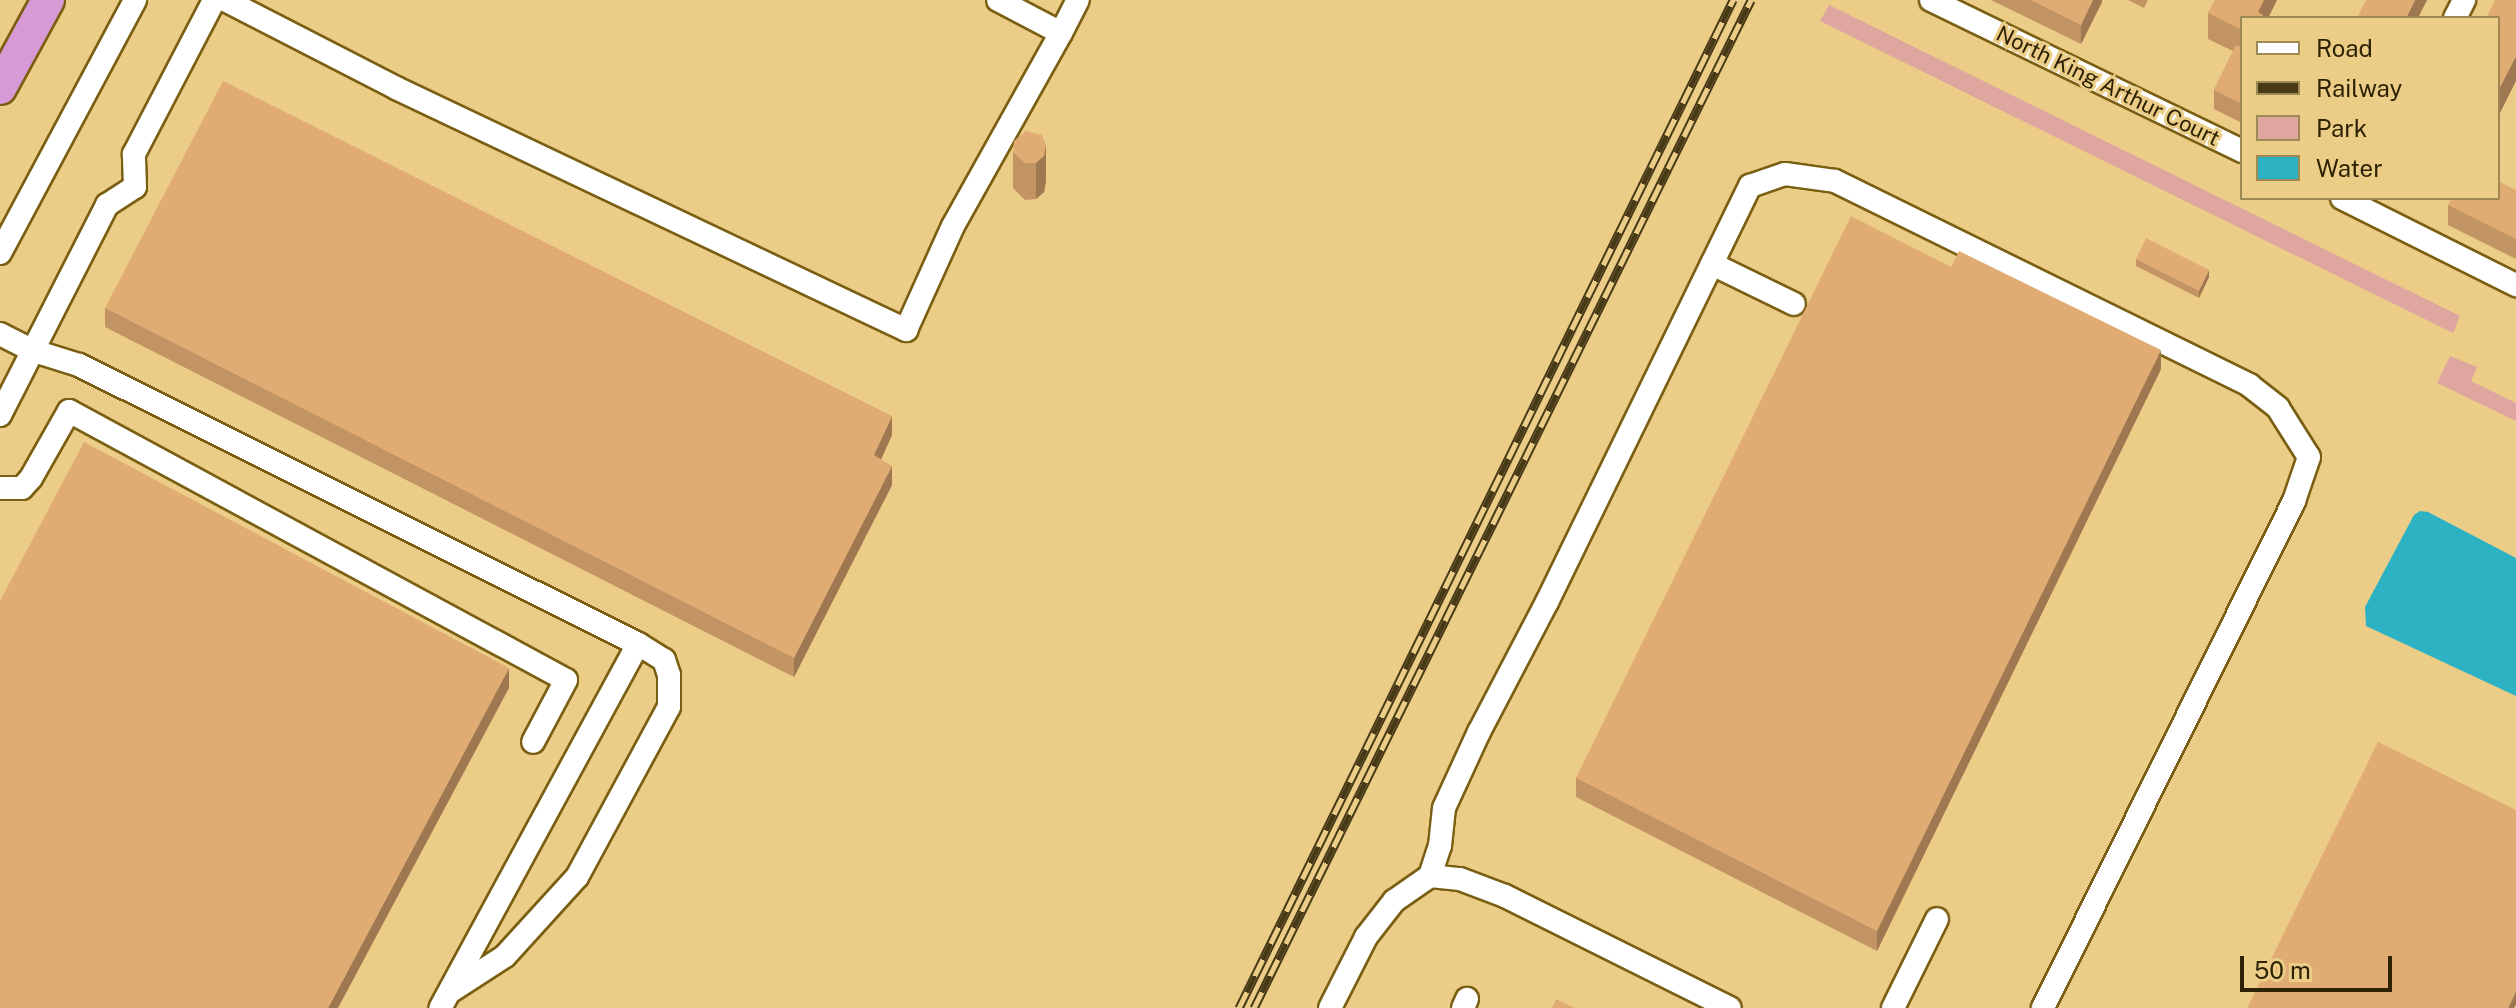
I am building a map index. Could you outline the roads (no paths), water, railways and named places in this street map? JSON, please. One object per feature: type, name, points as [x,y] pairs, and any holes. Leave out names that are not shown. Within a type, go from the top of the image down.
[{"type":"highway","points":[[0,88],[48,0]]},
{"type":"street","points":[[0,253],[135,0]]},
{"type":"street","points":[[0,415],[107,205],[135,187],[134,154],[214,0]]},
{"type":"street","points":[[225,0],[396,88],[906,330],[953,226],[1078,0]]},
{"type":"street","points":[[998,0],[1061,33]]},
{"type":"street","name":"North King Arthur Court","points":[[1931,0],[2240,150]]},
{"type":"street","points":[[1330,1008],[1366,937],[1394,901],[1430,876],[1440,846],[1444,808],[1455,782],[1750,186],[1785,174],[1835,181],[2249,385],[2278,408],[2309,457],[2294,501],[2043,1008]]},
{"type":"street","points":[[2355,201],[2516,285]]},
{"type":"street","points":[[1712,264],[1794,304]]},
{"type":"street","points":[[0,334],[106,379],[638,644],[664,660],[669,675],[669,707],[577,877],[505,956],[444,1001]]},
{"type":"street","points":[[0,488],[22,488],[31,478],[69,411],[566,680],[533,742]]},
{"type":"street","points":[[444,1001],[638,644]]},
{"type":"street","points":[[1430,876],[1460,879],[1505,896],[1730,1008]]},
{"type":"street","points":[[1893,1008],[1937,919]]},
{"type":"water","points":[[2420,511],[2428,512],[2516,558],[2516,696],[2366,626],[2365,607],[2414,515]]},
{"type":"railway","points":[[1239,1008],[1733,0]]},
{"type":"railway","points":[[1254,1008],[1751,0]]}]
